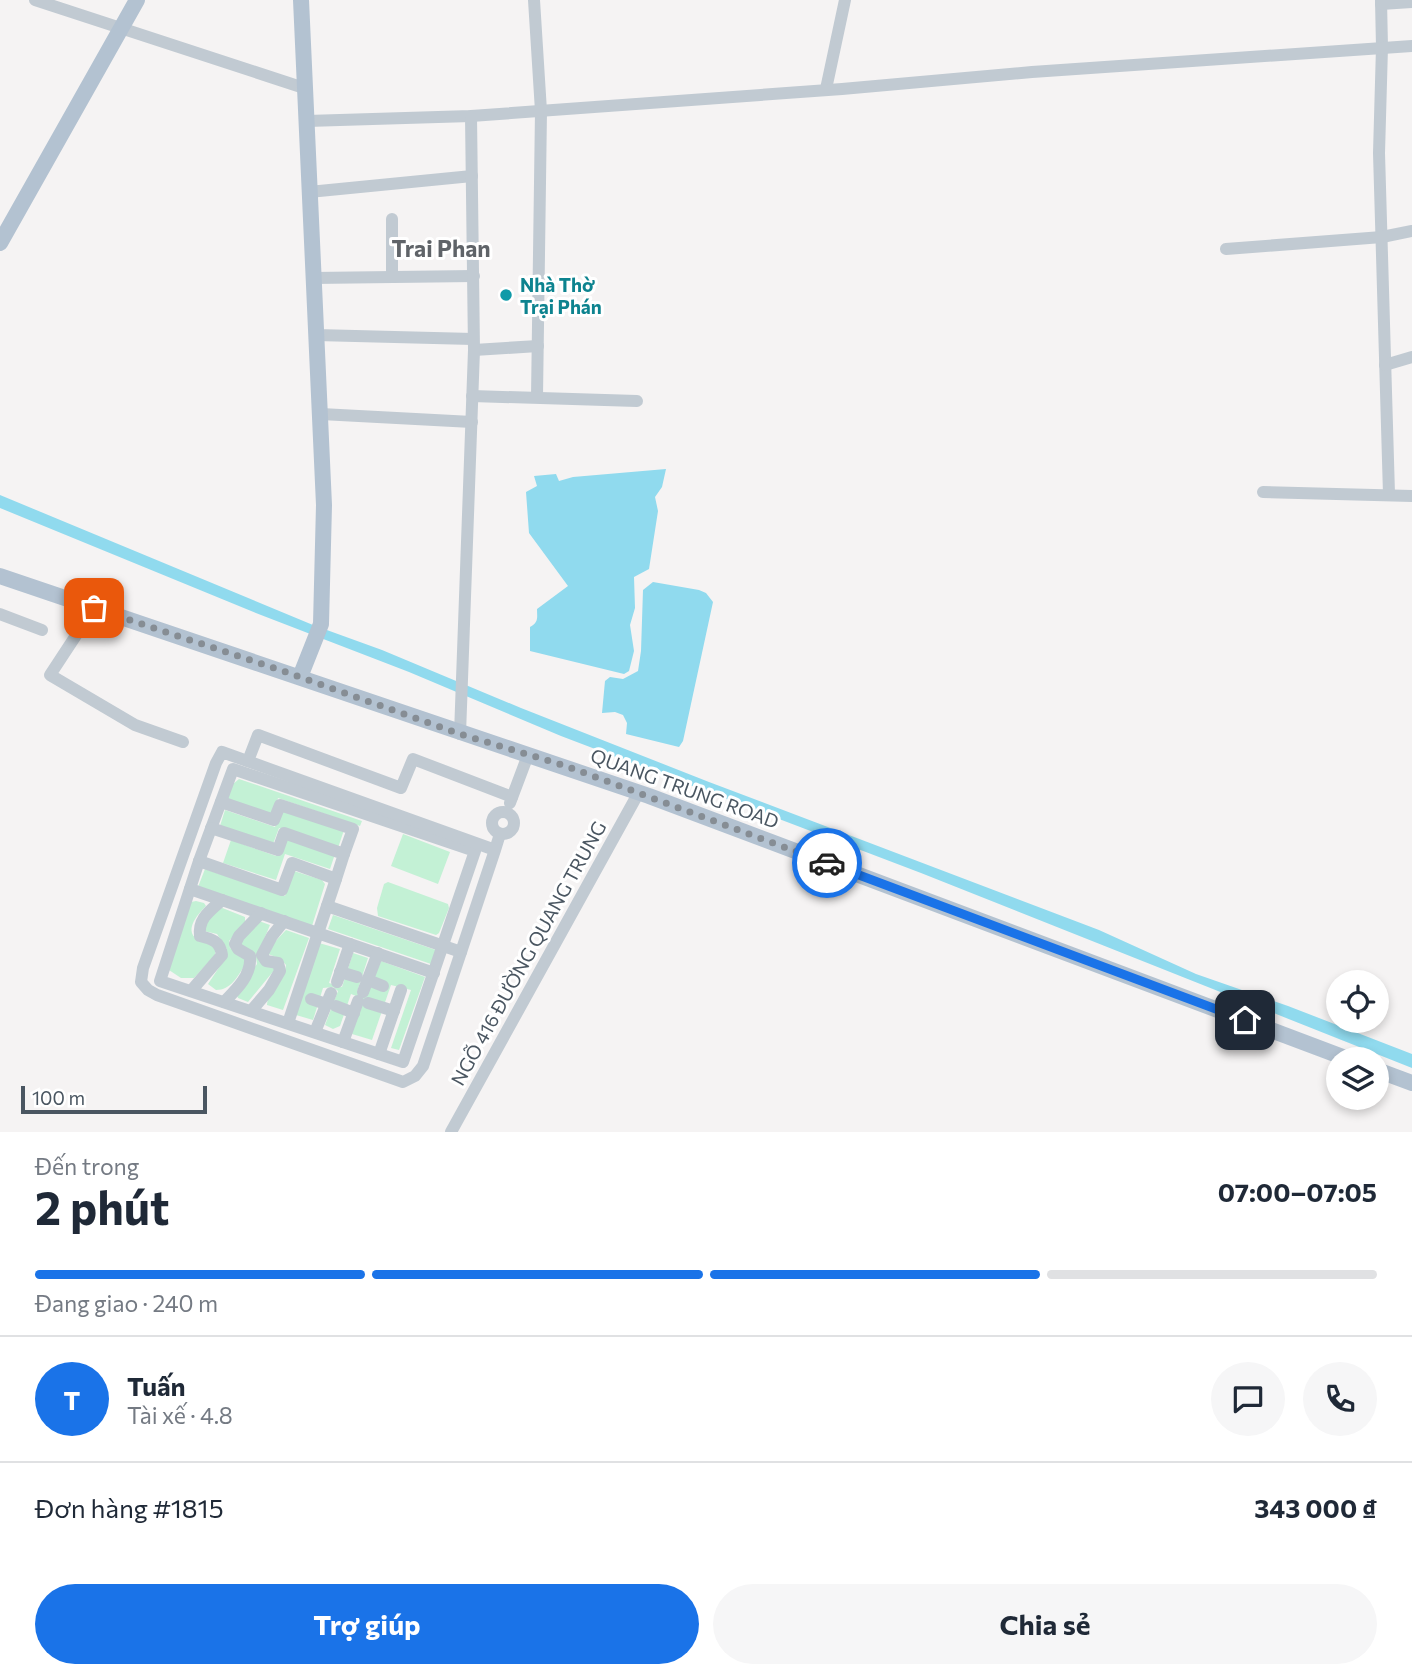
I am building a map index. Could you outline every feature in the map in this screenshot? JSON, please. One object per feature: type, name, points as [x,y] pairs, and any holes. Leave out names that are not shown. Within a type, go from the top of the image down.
[{"type":"main road","points":[[0,243],[137,0]]},
{"type":"main road","points":[[300,677],[318,632],[324,505],[301,0]]},
{"type":"main road","name":"QUANG TRUNG ROAD","points":[[0,576],[460,734],[639,792],[1326,1051]]},
{"type":"main road","points":[[1389,1074],[1412,1083]]},
{"type":"street","points":[[35,0],[304,88]]},
{"type":"street","points":[[534,0],[541,111],[537,397]]},
{"type":"street","points":[[824,89],[845,0]]},
{"type":"street","points":[[1389,494],[1379,153],[1381,2],[1412,2]]},
{"type":"street","points":[[307,121],[471,116],[1032,72],[1412,46]]},
{"type":"street","points":[[460,734],[474,344],[471,116]]},
{"type":"street","points":[[309,192],[472,176]]},
{"type":"street","points":[[392,219],[392,277]]},
{"type":"street","points":[[1226,249],[1382,237],[1412,231]]},
{"type":"street","points":[[313,278],[474,276]]},
{"type":"street","points":[[316,335],[538,346]]},
{"type":"street","points":[[1385,365],[1412,357]]},
{"type":"street","points":[[472,396],[637,401]]},
{"type":"street","points":[[321,414],[472,422]]},
{"type":"street","points":[[1264,492],[1412,496]]},
{"type":"street","points":[[94,608],[50,676],[135,725],[183,742]]},
{"type":"street","points":[[0,614],[42,630]]},
{"type":"street","points":[[248,761],[258,735],[401,788],[413,759],[512,797]]},
{"type":"street","points":[[495,849],[222,752],[143,968],[141,982],[157,995],[403,1082],[415,1076],[423,1066],[500,834],[493,829],[492,820],[498,814],[506,812],[528,755]]},
{"type":"street","points":[[233,769],[475,851],[403,1062],[160,981],[221,802],[233,769]]},
{"type":"street","name":"NGÕ 416 ĐƯỜNG QUANG TRUNG","points":[[451,1132],[639,792]]},
{"type":"street","points":[[221,802],[274,820],[280,806],[353,829],[288,1023]]},
{"type":"street","points":[[211,828],[278,850],[284,834],[344,854]]},
{"type":"street","points":[[200,861],[282,890],[292,863],[336,879]]},
{"type":"street","points":[[190,889],[434,972]]},
{"type":"street","points":[[191,992],[222,955],[216,942],[200,936],[199,929],[206,914],[222,900]]},
{"type":"street","points":[[327,906],[461,952]]},
{"type":"street","points":[[458,907],[474,913]]},
{"type":"street","points":[[224,1002],[240,983],[251,963],[250,956],[235,944],[261,913]]},
{"type":"street","points":[[251,1011],[269,990],[280,971],[278,963],[266,961],[262,955],[284,921]]},
{"type":"street","points":[[315,1032],[334,992],[349,944]]},
{"type":"street","points":[[343,1042],[378,953]]},
{"type":"street","points":[[334,992],[361,994],[383,986]]},
{"type":"street","points":[[379,1054],[401,990]]},
{"type":"street","points":[[310,999],[334,992],[361,994],[394,1011]]},
{"type":"green space","points":[[239,779],[362,821],[360,826],[278,798],[271,817],[230,803],[227,796]]},
{"type":"green space","points":[[282,809],[344,830],[338,848],[279,828],[273,844],[220,826],[225,810],[275,827]]},
{"type":"green space","points":[[403,834],[450,852],[438,884],[391,866]]},
{"type":"green space","points":[[283,837],[335,854],[330,869],[285,854],[276,880],[223,863],[231,840],[276,856]]},
{"type":"green space","points":[[205,869],[285,896],[294,871],[322,880],[325,884],[312,926],[198,887]]},
{"type":"green space","points":[[388,882],[448,904],[449,908],[439,933],[436,935],[378,916],[377,908],[384,884]]},
{"type":"green space","points":[[196,901],[206,906],[193,923],[192,933],[200,941],[214,947],[215,955],[194,978],[181,978],[169,970],[191,902]]},
{"type":"green space","points":[[220,907],[245,917],[245,922],[229,941],[230,948],[245,957],[245,965],[230,985],[216,990],[208,984],[226,957],[227,949],[217,934],[204,931],[209,917]]},
{"type":"green space","points":[[333,915],[436,950],[431,964],[328,929]]},
{"type":"green space","points":[[259,921],[270,925],[260,949],[276,968],[248,1002],[238,998],[236,993],[257,964],[256,958],[239,944]]},
{"type":"green space","points":[[286,930],[309,938],[283,1010],[267,1005],[286,965],[281,959],[268,954],[271,946]]},
{"type":"green space","points":[[319,943],[340,949],[329,983],[342,987],[353,953],[368,958],[357,992],[366,997],[381,961],[425,977],[399,1050],[391,1048],[411,990],[391,985],[372,1040],[352,1034],[361,998],[351,994],[340,1026],[333,1029],[325,1025],[338,991],[333,987],[323,988],[313,1020],[296,1015]]},
{"type":"water","points":[[666,469],[662,487],[655,497],[658,511],[649,569],[634,577],[635,608],[630,625],[634,651],[629,671],[624,674],[530,651],[530,627],[536,621],[537,609],[568,586],[529,533],[526,492],[537,486],[534,476],[556,474],[559,481],[573,477]]},
{"type":"water","points":[[0,495],[521,708],[1099,930],[1196,974],[1326,1021],[1326,1033],[1358,1033],[1412,1054],[1412,1068],[1389,1059],[1389,1047],[1359,1047],[921,873],[561,736],[0,508]]},
{"type":"water","points":[[653,582],[699,590],[706,593],[713,602],[683,741],[679,747],[626,734],[627,723],[623,715],[615,712],[602,713],[605,681],[610,677],[623,679],[638,671],[643,590]]},
{"type":"way so far","points":[[94,608],[460,734],[566,766],[827,863]]},
{"type":"place","name":"Nhà Thờ Trại Phán","points":[[506,295]]},
{"type":"district","name":"Trai Phan","points":[[441,248]]},
{"type":"route","points":[[827,863],[1245,1020]]}]
